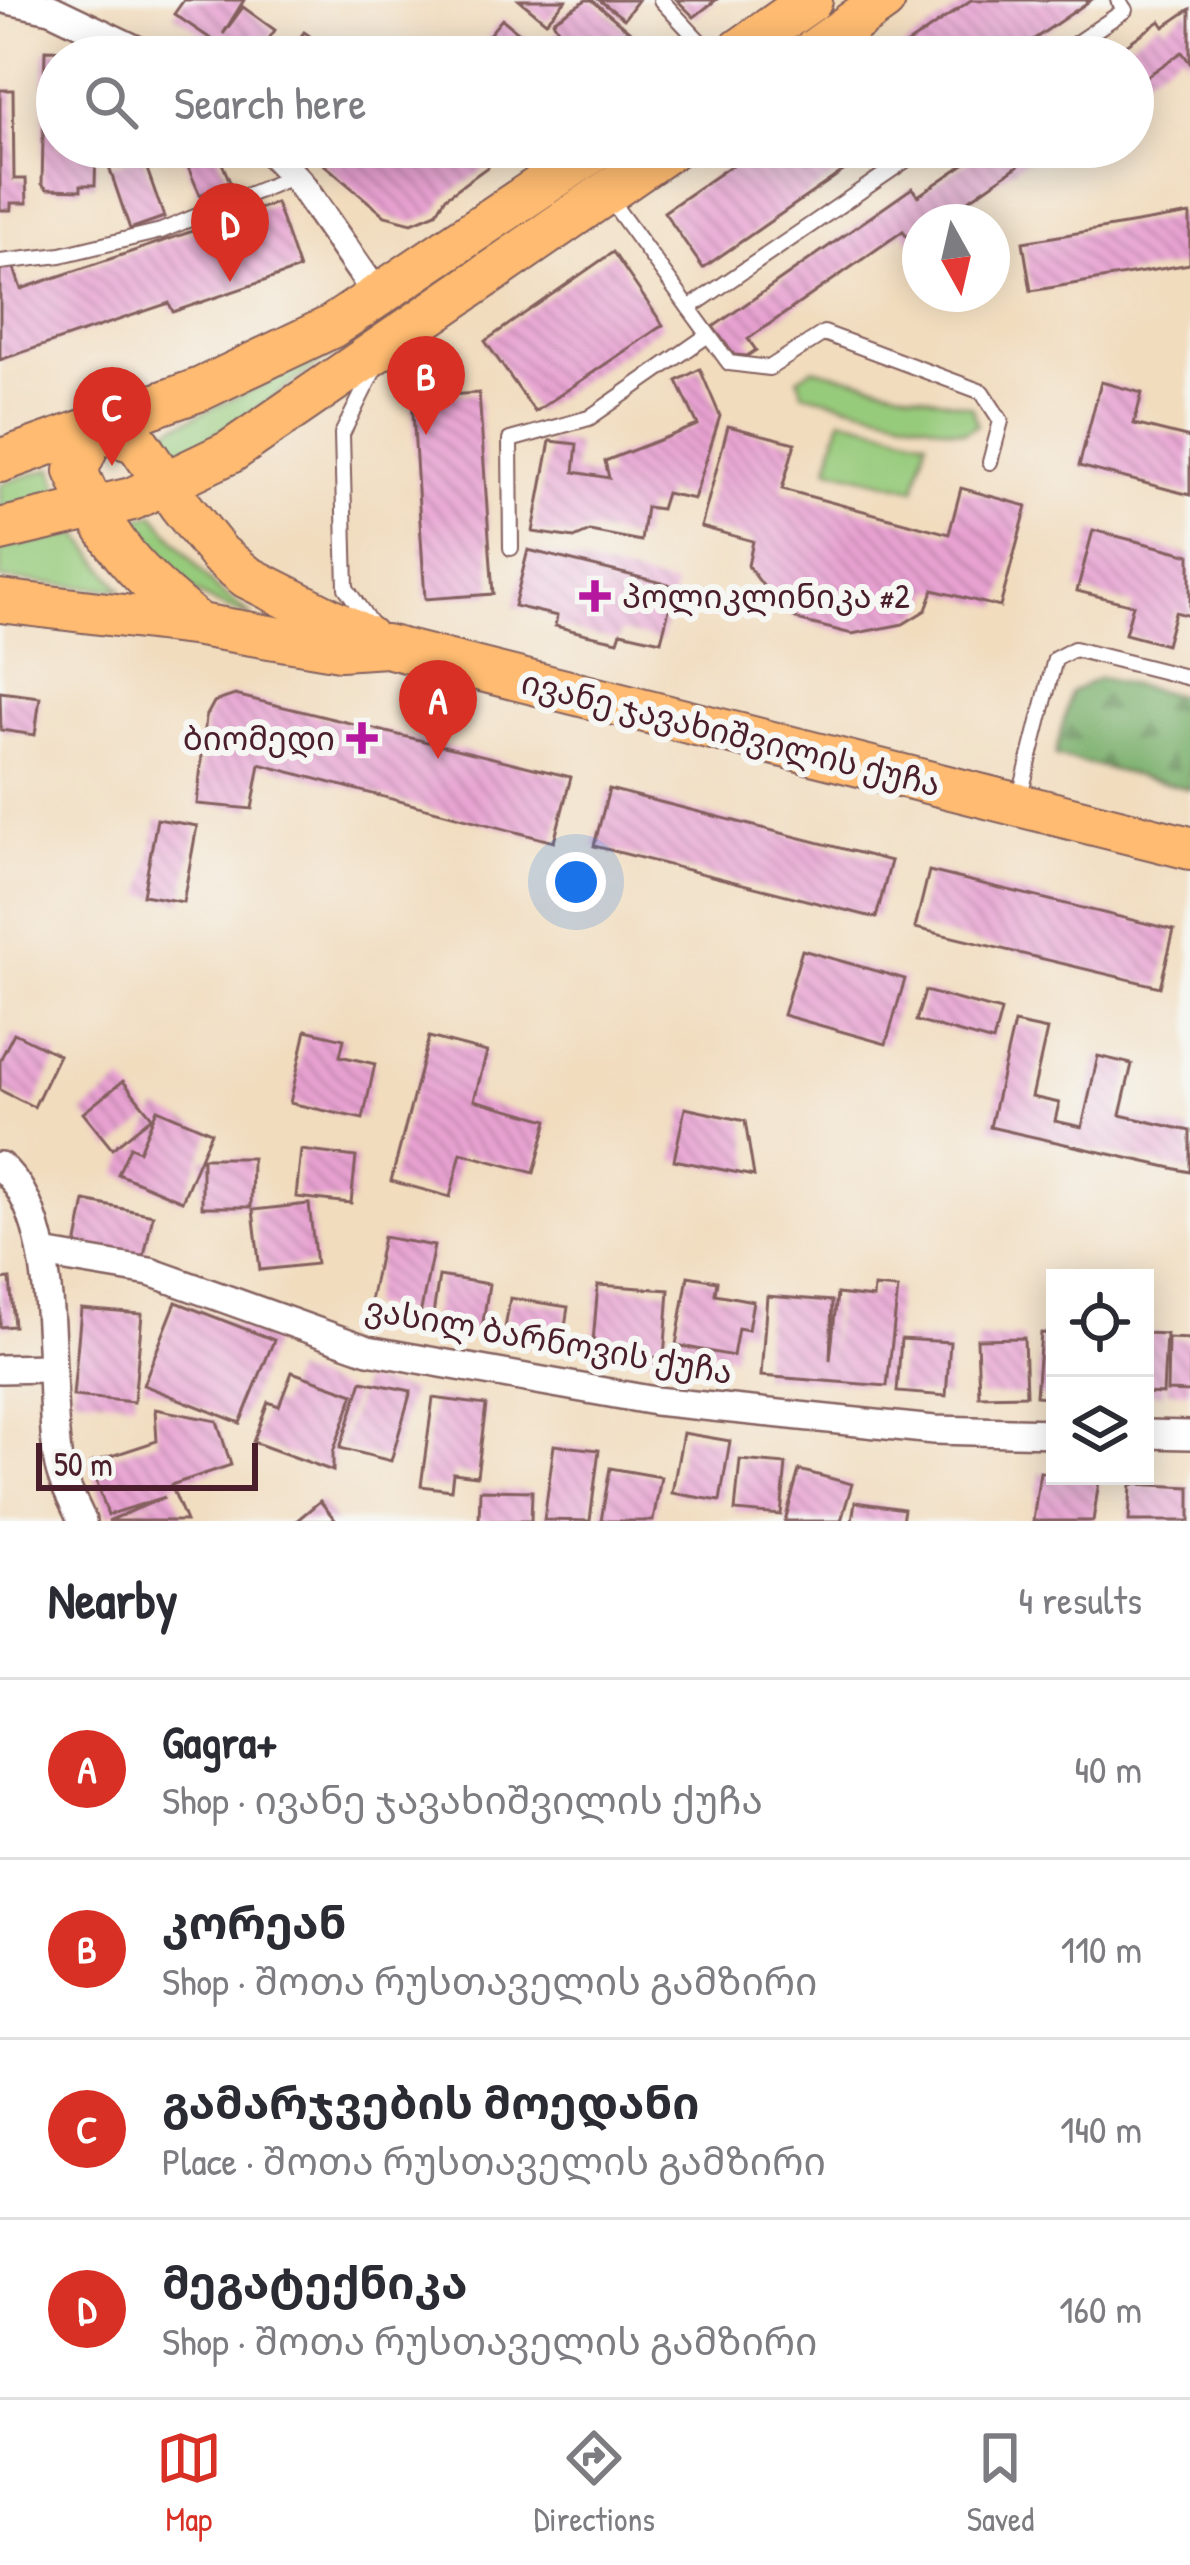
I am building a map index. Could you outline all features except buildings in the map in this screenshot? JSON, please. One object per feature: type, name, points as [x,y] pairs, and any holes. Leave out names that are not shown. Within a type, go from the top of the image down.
[{"type":"main road","points":[[834,36],[884,0]]},
{"type":"main road","points":[[756,36],[789,10]]},
{"type":"main road","points":[[0,460],[95,429],[264,360],[380,299],[569,168]]},
{"type":"main road","points":[[0,530],[93,510],[166,486],[230,452],[642,168]]},
{"type":"main road","points":[[95,429],[136,442],[219,554],[247,577],[314,615],[386,646]]},
{"type":"main road","points":[[95,429],[76,471],[93,510],[140,577],[199,625]]},
{"type":"main road","name":"ივანე ჯავახიშვილის ქუჩა","points":[[0,601],[199,625],[340,650],[386,646],[1190,848]]},
{"type":"street","points":[[8,0],[51,9],[107,36]]},
{"type":"street","points":[[286,168],[380,299]]},
{"type":"street","points":[[0,1166],[31,1210],[43,1254],[58,1467],[82,1521]]},
{"type":"street","name":"ვასილ ბარნოვის ქუჩა","points":[[43,1254],[150,1271],[368,1350],[523,1378],[655,1401],[910,1428],[1046,1433]]},
{"type":"street","points":[[0,1369],[48,1368]]},
{"type":"street","points":[[1154,1435],[1190,1436]]},
{"type":"lane","points":[[661,0],[695,36]]},
{"type":"lane","points":[[1083,36],[1122,5],[1139,0]]},
{"type":"lane","points":[[689,308],[894,168]]},
{"type":"lane","points":[[0,262],[61,255],[161,231],[294,176]]},
{"type":"lane","points":[[604,193],[729,364],[769,368],[824,333],[982,392],[1001,421],[990,462]]},
{"type":"lane","points":[[511,548],[510,440],[589,418],[708,335]]},
{"type":"lane","points":[[386,347],[341,434],[346,588],[386,646]]},
{"type":"lane","points":[[1018,805],[1055,659],[1075,649],[1190,678]]},
{"type":"green space","points":[[337,350],[258,409],[174,460],[160,433]]},
{"type":"green space","points":[[812,368],[972,407],[977,425],[964,432],[803,393],[798,378]]},
{"type":"green space","points":[[841,418],[927,439],[915,489],[828,468]]},
{"type":"green space","points":[[53,468],[60,497],[0,509],[0,484]]},
{"type":"green space","points":[[154,514],[214,587],[253,617],[211,601],[180,582],[125,523]]},
{"type":"green space","points":[[79,534],[121,590],[0,579],[0,549]]},
{"type":"green space","points":[[1100,678],[1190,698],[1190,789],[1055,756],[1071,692]]},
{"type":"place","name":"მეგატექნიკა","points":[[230,282]]},
{"type":"place","name":"კორეან","points":[[426,435]]},
{"type":"place","name":"გამარჯვების მოედანი","points":[[112,466]]},
{"type":"place","name":"პოლიკლინიკა #2","points":[[595,596]]},
{"type":"place","name":"ბიომედი","points":[[362,738]]},
{"type":"place","name":"Gagra+","points":[[438,759]]}]
